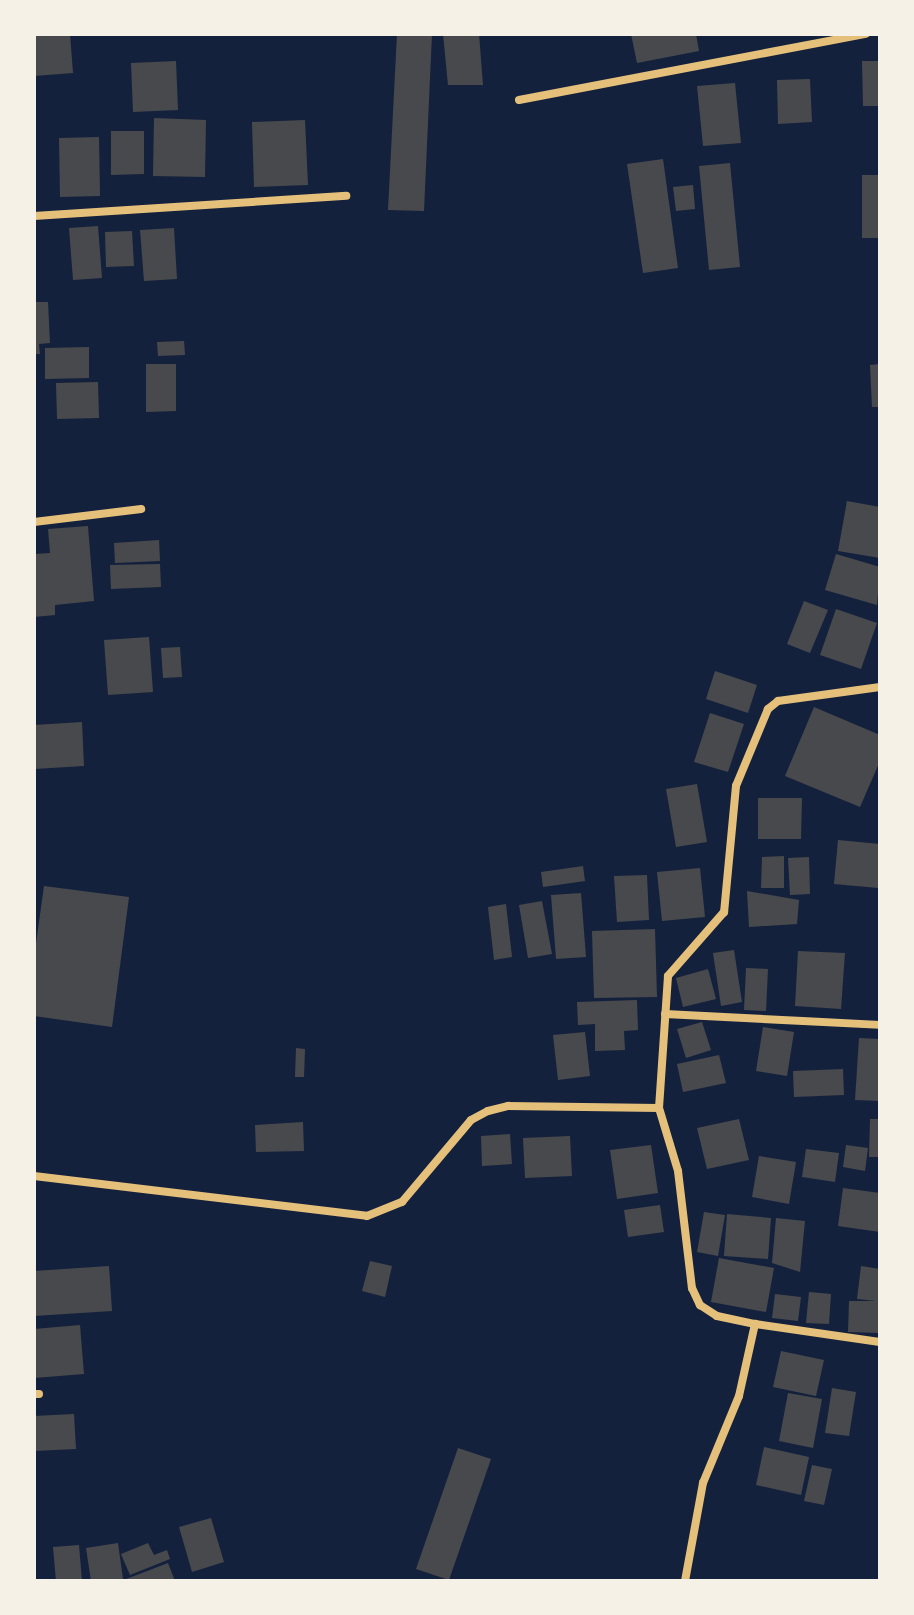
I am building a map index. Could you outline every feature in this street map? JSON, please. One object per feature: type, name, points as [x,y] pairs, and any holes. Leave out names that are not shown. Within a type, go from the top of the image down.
[{"type":"street","points":[[519,100],[866,34]]},
{"type":"street","points":[[34,216],[346,196]]},
{"type":"street","points":[[34,522],[141,509]]},
{"type":"street","points":[[880,687],[772,704],[738,778],[724,912],[673,967],[666,985],[659,1108],[678,1171],[694,1296],[717,1316],[880,1342]]},
{"type":"street","points":[[665,1014],[880,1025]]},
{"type":"street","points":[[34,1176],[367,1216],[402,1202],[428,1177],[471,1120],[488,1111],[508,1106],[659,1108]]},
{"type":"street","points":[[685,1581],[703,1483],[739,1396],[755,1324]]},
{"type":"building","points":[[34,34],[70,34],[73,73],[34,76]]},
{"type":"building","points":[[397,34],[432,34],[424,211],[388,210]]},
{"type":"building","points":[[443,34],[479,34],[483,85],[448,85]]},
{"type":"building","points":[[631,34],[696,34],[699,51],[637,63]]},
{"type":"building","points":[[176,61],[178,110],[133,112],[131,63]]},
{"type":"building","points":[[862,61],[880,61],[880,106],[863,106]]},
{"type":"building","points":[[810,79],[812,122],[778,124],[777,80]]},
{"type":"building","points":[[735,83],[741,143],[703,146],[697,86]]},
{"type":"building","points":[[154,118],[206,120],[205,177],[153,176]]},
{"type":"building","points":[[305,120],[308,185],[254,187],[252,122]]},
{"type":"building","points":[[111,131],[144,131],[144,174],[111,175]]},
{"type":"building","points":[[99,137],[100,196],[60,197],[59,138]]},
{"type":"building","points":[[663,159],[678,268],[643,273],[627,164]]},
{"type":"building","points":[[730,163],[740,267],[709,270],[699,166]]},
{"type":"building","points":[[862,175],[880,175],[880,238],[862,238]]},
{"type":"building","points":[[693,185],[695,209],[676,211],[673,187]]},
{"type":"building","points":[[98,226],[102,278],[73,280],[69,228]]},
{"type":"building","points":[[174,228],[177,279],[144,281],[140,230]]},
{"type":"building","points":[[132,231],[134,266],[106,267],[105,232]]},
{"type":"building","points":[[34,302],[48,302],[50,343],[39,344],[40,354],[34,354]]},
{"type":"building","points":[[184,341],[185,355],[158,356],[157,342]]},
{"type":"building","points":[[89,347],[89,378],[45,379],[45,348]]},
{"type":"building","points":[[146,364],[176,364],[176,411],[146,412]]},
{"type":"building","points":[[880,364],[880,407],[872,407],[870,365]]},
{"type":"building","points":[[98,382],[99,418],[57,419],[56,383]]},
{"type":"building","points":[[847,501],[880,507],[880,558],[838,551]]},
{"type":"building","points":[[88,526],[94,601],[55,605],[55,615],[34,617],[34,554],[50,553],[48,529]]},
{"type":"building","points":[[159,540],[160,561],[115,563],[114,543]]},
{"type":"building","points":[[836,554],[880,567],[877,605],[825,590]]},
{"type":"building","points":[[160,564],[161,587],[111,589],[110,565]]},
{"type":"building","points":[[804,601],[828,610],[810,653],[787,644]]},
{"type":"building","points":[[836,609],[877,623],[861,669],[820,655]]},
{"type":"building","points":[[149,637],[153,692],[108,695],[104,640]]},
{"type":"building","points":[[180,647],[182,677],[163,678],[161,648]]},
{"type":"building","points":[[715,671],[757,685],[748,713],[706,699]]},
{"type":"building","points":[[814,707],[880,735],[880,761],[860,807],[785,776]]},
{"type":"building","points":[[710,713],[744,724],[728,772],[694,762]]},
{"type":"building","points":[[82,722],[84,766],[34,769],[34,725]]},
{"type":"building","points":[[697,784],[707,842],[676,847],[666,789]]},
{"type":"building","points":[[758,798],[802,798],[801,839],[758,839]]},
{"type":"building","points":[[838,840],[880,844],[878,888],[834,884]]},
{"type":"building","points":[[784,856],[784,888],[761,888],[762,857]]},
{"type":"building","points":[[809,857],[810,894],[790,895],[788,858]]},
{"type":"building","points":[[583,866],[585,881],[543,887],[541,872]]},
{"type":"building","points":[[700,868],[705,917],[662,921],[657,872]]},
{"type":"building","points":[[647,875],[649,920],[617,922],[614,876]]},
{"type":"building","points":[[44,886],[129,897],[112,1027],[34,1016],[34,958]]},
{"type":"building","points":[[747,891],[799,900],[797,924],[749,927]]},
{"type":"building","points":[[581,893],[586,957],[556,959],[551,895]]},
{"type":"building","points":[[542,901],[552,954],[528,958],[519,905]]},
{"type":"building","points":[[506,904],[512,957],[494,960],[488,907]]},
{"type":"building","points":[[655,929],[657,997],[594,998],[592,931]]},
{"type":"building","points":[[734,950],[742,1002],[721,1006],[713,953]]},
{"type":"building","points":[[798,951],[845,953],[841,1009],[795,1006]]},
{"type":"building","points":[[746,968],[768,969],[766,1011],[744,1010]]},
{"type":"building","points":[[708,969],[716,999],[683,1007],[676,978]]},
{"type":"building","points":[[637,1000],[638,1030],[624,1031],[625,1050],[595,1051],[595,1024],[578,1025],[577,1002]]},
{"type":"building","points":[[702,1022],[711,1050],[686,1058],[677,1029]]},
{"type":"building","points":[[763,1027],[794,1032],[787,1076],[756,1071]]},
{"type":"building","points":[[585,1032],[590,1076],[558,1080],[553,1035]]},
{"type":"building","points":[[859,1038],[880,1039],[880,1101],[855,1100]]},
{"type":"building","points":[[296,1048],[305,1049],[304,1077],[295,1077]]},
{"type":"building","points":[[719,1055],[726,1083],[683,1092],[677,1064]]},
{"type":"building","points":[[843,1069],[844,1095],[794,1097],[793,1071]]},
{"type":"building","points":[[739,1119],[749,1160],[707,1169],[697,1128]]},
{"type":"building","points":[[870,1119],[880,1119],[880,1157],[869,1157]]},
{"type":"building","points":[[303,1122],[304,1151],[256,1152],[255,1125]]},
{"type":"building","points":[[510,1134],[512,1164],[482,1166],[481,1136]]},
{"type":"building","points":[[570,1136],[572,1176],[525,1178],[523,1138]]},
{"type":"building","points":[[651,1145],[658,1193],[617,1199],[610,1150]]},
{"type":"building","points":[[846,1145],[868,1148],[865,1171],[843,1167]]},
{"type":"building","points":[[806,1149],[839,1153],[835,1182],[802,1177]]},
{"type":"building","points":[[759,1156],[796,1162],[789,1204],[752,1197]]},
{"type":"building","points":[[843,1188],[880,1193],[880,1232],[838,1226]]},
{"type":"building","points":[[660,1205],[664,1232],[628,1237],[624,1210]]},
{"type":"building","points":[[704,1212],[725,1215],[718,1256],[697,1252]]},
{"type":"building","points":[[727,1214],[771,1218],[768,1259],[724,1256]]},
{"type":"building","points":[[776,1218],[805,1221],[800,1272],[772,1263]]},
{"type":"building","points":[[719,1258],[774,1268],[766,1312],[711,1302]]},
{"type":"building","points":[[370,1261],[392,1266],[385,1297],[362,1291]]},
{"type":"building","points":[[109,1266],[112,1311],[34,1316],[34,1271]]},
{"type":"building","points":[[861,1266],[880,1269],[879,1333],[848,1332],[849,1301],[876,1301],[857,1299]]},
{"type":"building","points":[[809,1292],[831,1294],[829,1324],[806,1323]]},
{"type":"building","points":[[775,1294],[801,1297],[798,1321],[772,1318]]},
{"type":"building","points":[[80,1325],[84,1374],[34,1378],[34,1329]]},
{"type":"building","points":[[781,1351],[824,1360],[816,1396],[773,1387]]},
{"type":"building","points":[[832,1388],[856,1392],[849,1436],[825,1433]]},
{"type":"building","points":[[788,1393],[822,1399],[813,1448],[779,1441]]},
{"type":"building","points":[[74,1414],[76,1449],[34,1451],[34,1416]]},
{"type":"building","points":[[764,1447],[809,1457],[801,1495],[756,1485]]},
{"type":"building","points":[[458,1448],[491,1459],[449,1580],[416,1569]]},
{"type":"building","points":[[812,1465],[832,1469],[824,1505],[804,1501]]},
{"type":"building","points":[[211,1518],[224,1562],[192,1572],[179,1527]]},
{"type":"building","points":[[118,1543],[123,1579],[91,1581],[86,1548]]},
{"type":"building","points":[[148,1543],[154,1555],[167,1550],[170,1559],[130,1575],[121,1554]]},
{"type":"building","points":[[79,1545],[82,1581],[56,1581],[53,1547]]},
{"type":"building","points":[[168,1563],[175,1581],[121,1581]]}]
